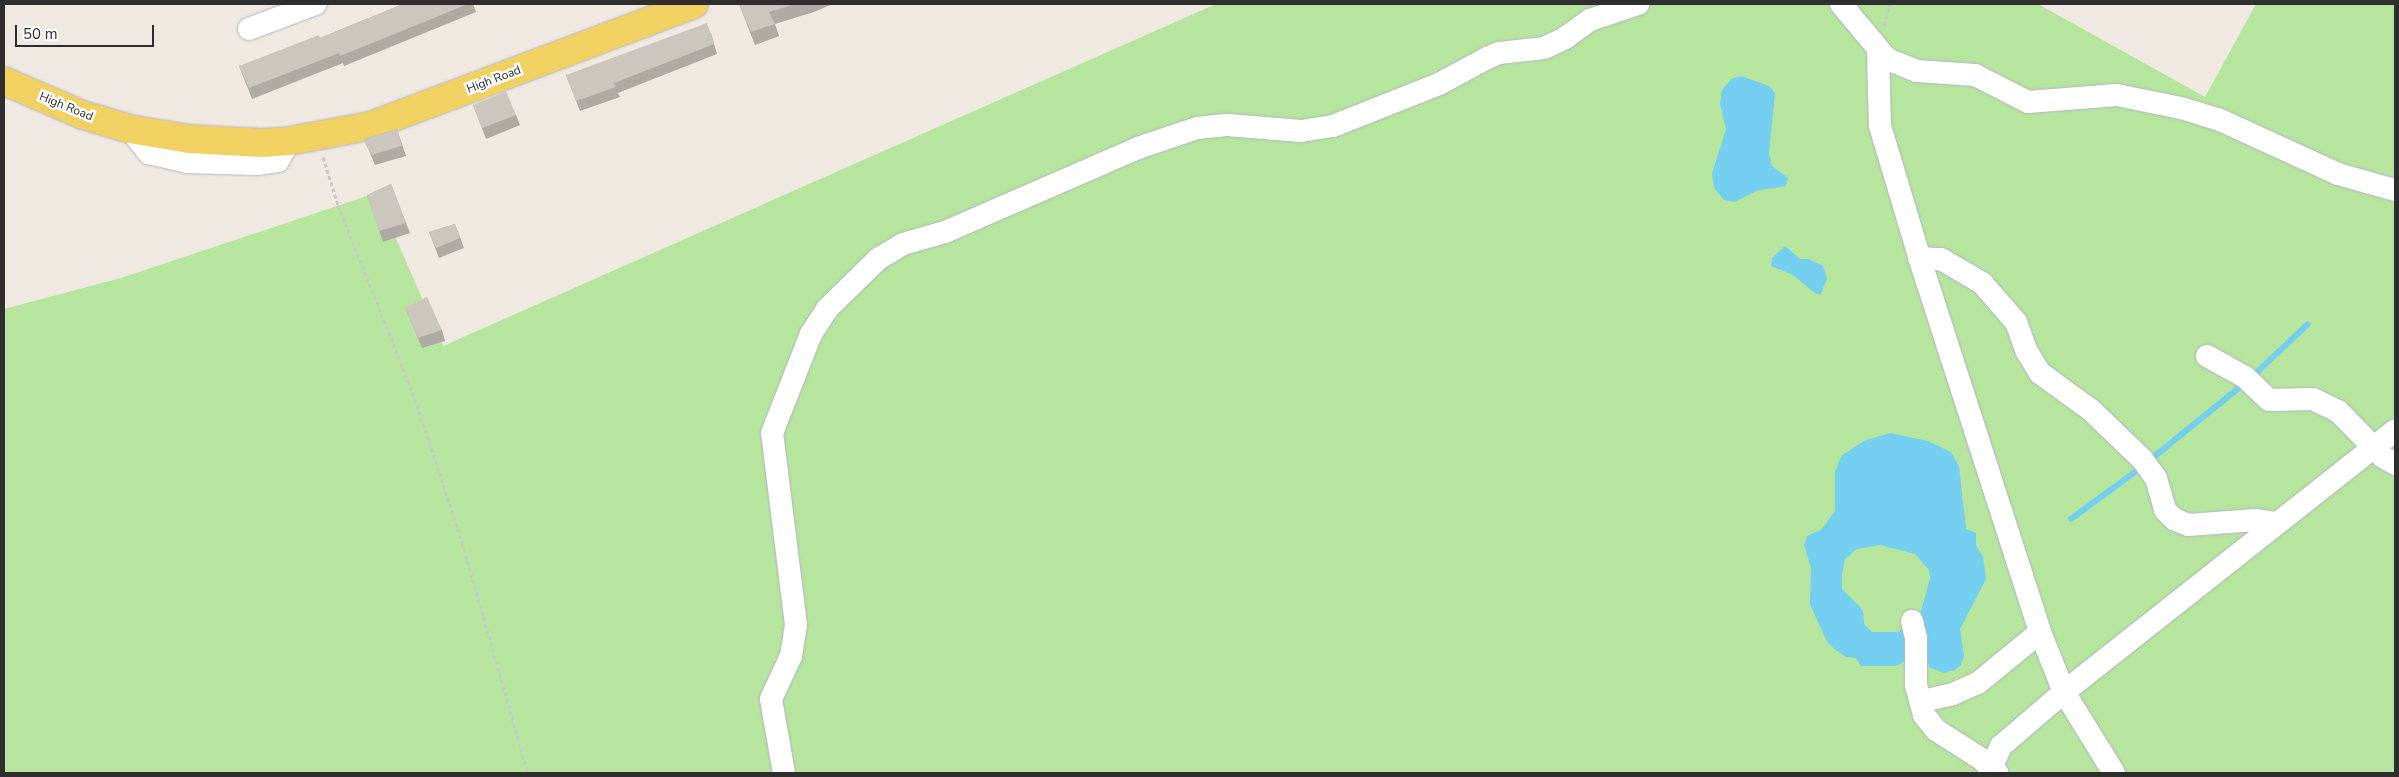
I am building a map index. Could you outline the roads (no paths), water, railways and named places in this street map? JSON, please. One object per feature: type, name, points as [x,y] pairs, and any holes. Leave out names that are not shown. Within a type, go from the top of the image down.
[{"type":"main road","name":"High Road","points":[[4,81],[83,115],[130,129],[189,139],[262,143],[318,137],[370,126],[694,4]]},
{"type":"street","points":[[249,29],[315,4]]},
{"type":"street","points":[[784,773],[770,699],[791,656],[796,625],[772,432],[811,334],[827,309],[878,259],[903,244],[945,232],[1146,145],[1212,126],[1301,132],[1334,126],[1439,84],[1487,58],[1544,48],[1565,38],[1590,20],[1638,4]]},
{"type":"street","points":[[1841,4],[1878,51],[1887,59],[1917,71],[1974,75],[2028,102],[2118,96],[2181,108],[2226,122],[2338,174],[2395,190]]},
{"type":"street","points":[[1878,51],[1880,126],[1919,258],[2040,632],[2064,692],[2114,773]]},
{"type":"street","points":[[1919,258],[1940,259],[1982,283],[2016,322],[2026,350],[2040,373],[2091,410],[2142,459],[2156,478],[2165,510],[2174,519],[2188,525],[2256,520],[2275,523]]},
{"type":"street","points":[[2207,356],[2245,377],[2261,395],[2269,400],[2313,399],[2326,404],[2338,411],[2374,447],[2395,464]]},
{"type":"street","points":[[1912,621],[1916,638],[1916,685],[1923,702],[1924,715],[1936,730],[1992,771],[2001,746],[2064,692],[2275,523],[2395,431]]},
{"type":"street","points":[[1923,702],[1954,694],[1978,684],[2040,632]]},
{"type":"water","points":[[1741,76],[1769,86],[1775,93],[1769,154],[1772,166],[1788,178],[1786,186],[1759,190],[1734,202],[1724,200],[1714,188],[1712,173],[1726,129],[1720,104],[1722,90],[1731,79]]},
{"type":"water","points":[[1785,246],[1800,259],[1809,259],[1823,266],[1827,278],[1821,294],[1816,294],[1793,275],[1771,266],[1772,258]]},
{"type":"water","points":[[1890,433],[1928,441],[1951,452],[1959,466],[1966,529],[1976,533],[1976,545],[1983,557],[1986,579],[1960,629],[1964,656],[1961,665],[1955,670],[1943,673],[1929,667],[1918,623],[1930,578],[1929,570],[1915,554],[1880,545],[1857,549],[1845,559],[1842,575],[1842,589],[1863,610],[1864,624],[1872,632],[1898,632],[1904,627],[1907,660],[1896,666],[1861,666],[1856,658],[1846,657],[1833,648],[1826,640],[1810,604],[1811,568],[1804,545],[1807,536],[1822,529],[1835,511],[1835,472],[1841,456],[1864,441]]},
{"type":"waterway","points":[[2252,377],[2307,325]]},
{"type":"waterway","points":[[2149,461],[2245,383]]},
{"type":"waterway","points":[[2071,519],[2142,467]]}]
